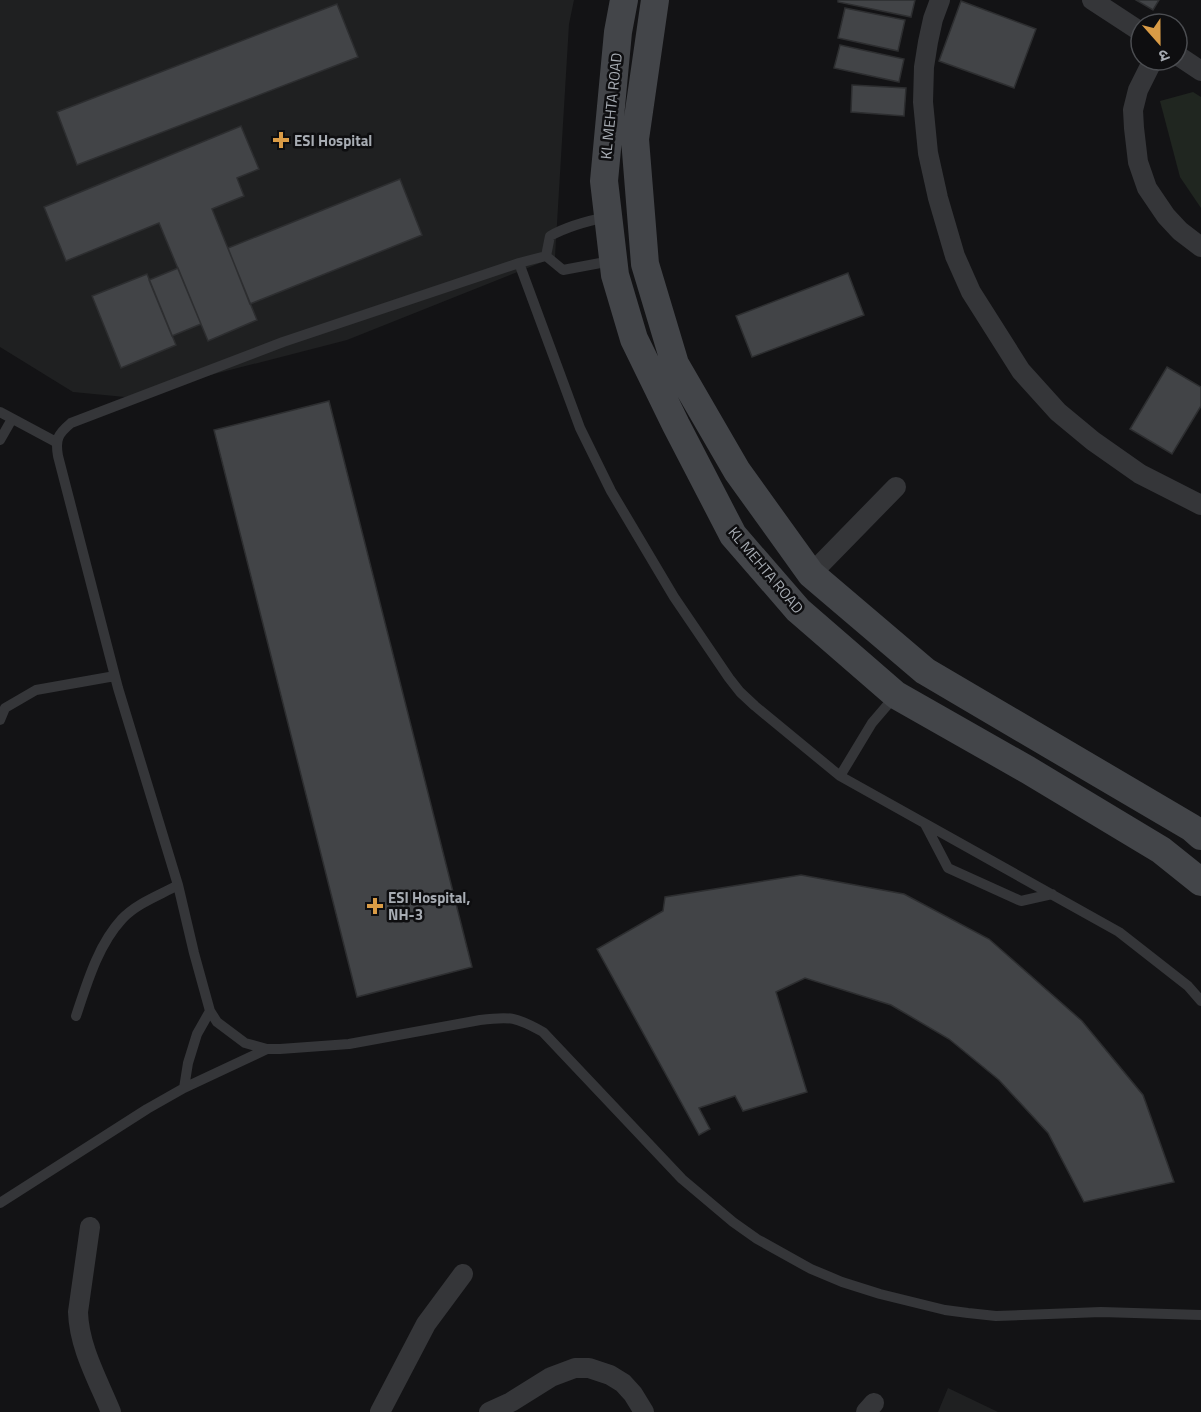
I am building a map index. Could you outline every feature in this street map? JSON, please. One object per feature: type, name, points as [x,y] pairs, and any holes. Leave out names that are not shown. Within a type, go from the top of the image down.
[{"type":"street","name":"KL MEHTA ROAD","points":[[624,0],[618,32],[604,182],[615,275],[634,339],[733,535],[798,610],[896,695],[1028,770],[1161,850],[1201,882]]},
{"type":"street","name":"KL MEHTA ROAD","points":[[655,0],[635,139],[645,264],[675,364],[737,471],[812,574],[925,670],[1192,828],[1201,836]]},
{"type":"street","points":[[940,0],[928,42],[922,102],[928,153],[938,198],[955,256],[971,292],[1021,371],[1058,412],[1093,441],[1140,474],[1201,505]]},
{"type":"street","points":[[1092,0],[1129,24]]},
{"type":"street","points":[[1147,72],[1138,90],[1134,111],[1137,162],[1147,188],[1166,216],[1180,231],[1201,246]]},
{"type":"street","points":[[812,574],[896,487]]},
{"type":"street","points":[[90,1227],[78,1326],[81,1340],[111,1412]]},
{"type":"street","points":[[380,1412],[426,1324],[463,1274]]},
{"type":"street","points":[[489,1412],[511,1402],[551,1377],[575,1368],[589,1368],[610,1375],[623,1383],[644,1412]]},
{"type":"lane","points":[[546,256],[550,236],[580,223],[608,217]]},
{"type":"lane","points":[[546,256],[563,270],[613,260]]},
{"type":"lane","points":[[546,256],[283,342],[71,423],[63,430],[56,442],[115,676],[178,885],[210,1011],[217,1022],[239,1039],[267,1049],[349,1044],[501,1017],[526,1022],[543,1032],[682,1179],[733,1222],[772,1248],[811,1269],[880,1294],[945,1310],[969,1313],[996,1316],[1101,1312],[1201,1315]]},
{"type":"lane","points":[[519,263],[580,428],[611,491],[674,597],[740,692],[840,776],[1119,932],[1188,986],[1201,1001]]},
{"type":"lane","points":[[0,412],[56,442]]},
{"type":"lane","points":[[0,440],[12,419]]},
{"type":"lane","points":[[0,720],[5,708],[36,690],[115,676]]},
{"type":"lane","points":[[840,776],[872,723],[896,695]]},
{"type":"lane","points":[[926,824],[948,868],[1021,902],[1052,894]]},
{"type":"lane","points":[[76,1016],[97,960],[108,938],[122,919],[136,908],[178,885]]},
{"type":"lane","points":[[184,1088],[188,1063],[197,1034],[210,1011]]},
{"type":"lane","points":[[0,1203],[184,1088],[267,1049]]},
{"type":"shaded area","name":"ESI Hospital","points":[[0,0],[574,0],[569,24],[555,257],[347,340],[125,397],[73,392],[0,347]]},
{"type":"shaded area","points":[[1193,92],[1201,97],[1201,208],[1180,177],[1160,101]]},
{"type":"shaded area","points":[[948,1388],[998,1412],[938,1412]]},
{"type":"building","points":[[838,0],[915,0],[911,17],[838,2]]},
{"type":"building","points":[[1136,0],[1159,0],[1153,10]]},
{"type":"building","points":[[961,1],[1036,29],[1014,88],[939,61]]},
{"type":"building","points":[[337,4],[358,57],[77,165],[57,112]]},
{"type":"building","points":[[845,8],[905,20],[898,51],[838,38]]},
{"type":"building","points":[[840,45],[904,59],[899,82],[834,68]]},
{"type":"building","points":[[852,85],[906,88],[904,116],[851,112]]},
{"type":"building","points":[[241,126],[259,169],[237,178],[244,196],[212,209],[257,320],[208,341],[159,223],[66,261],[44,207]]},
{"type":"building","points":[[400,179],[422,235],[250,304],[228,248]]},
{"type":"building","points":[[178,268],[201,324],[172,336],[149,280]]},
{"type":"building","points":[[848,273],[864,315],[752,357],[736,316]]},
{"type":"building","points":[[147,274],[176,345],[121,368],[92,296]]},
{"type":"building","points":[[1167,367],[1201,387],[1201,406],[1172,454],[1130,429]]},
{"type":"building","points":[[329,401],[472,967],[357,997],[214,430]]},
{"type":"building","points":[[801,875],[904,894],[989,939],[1082,1021],[1143,1095],[1174,1182],[1084,1202],[1048,1133],[999,1080],[949,1039],[891,1005],[805,978],[776,992],[807,1092],[743,1111],[735,1096],[699,1108],[710,1129],[699,1135],[597,949],[663,911],[665,897]]},
{"type":"place","name":"ESI Hospital","points":[[281,140]]},
{"type":"place","name":"ESI Hospital, NH-3","points":[[375,906]]}]
